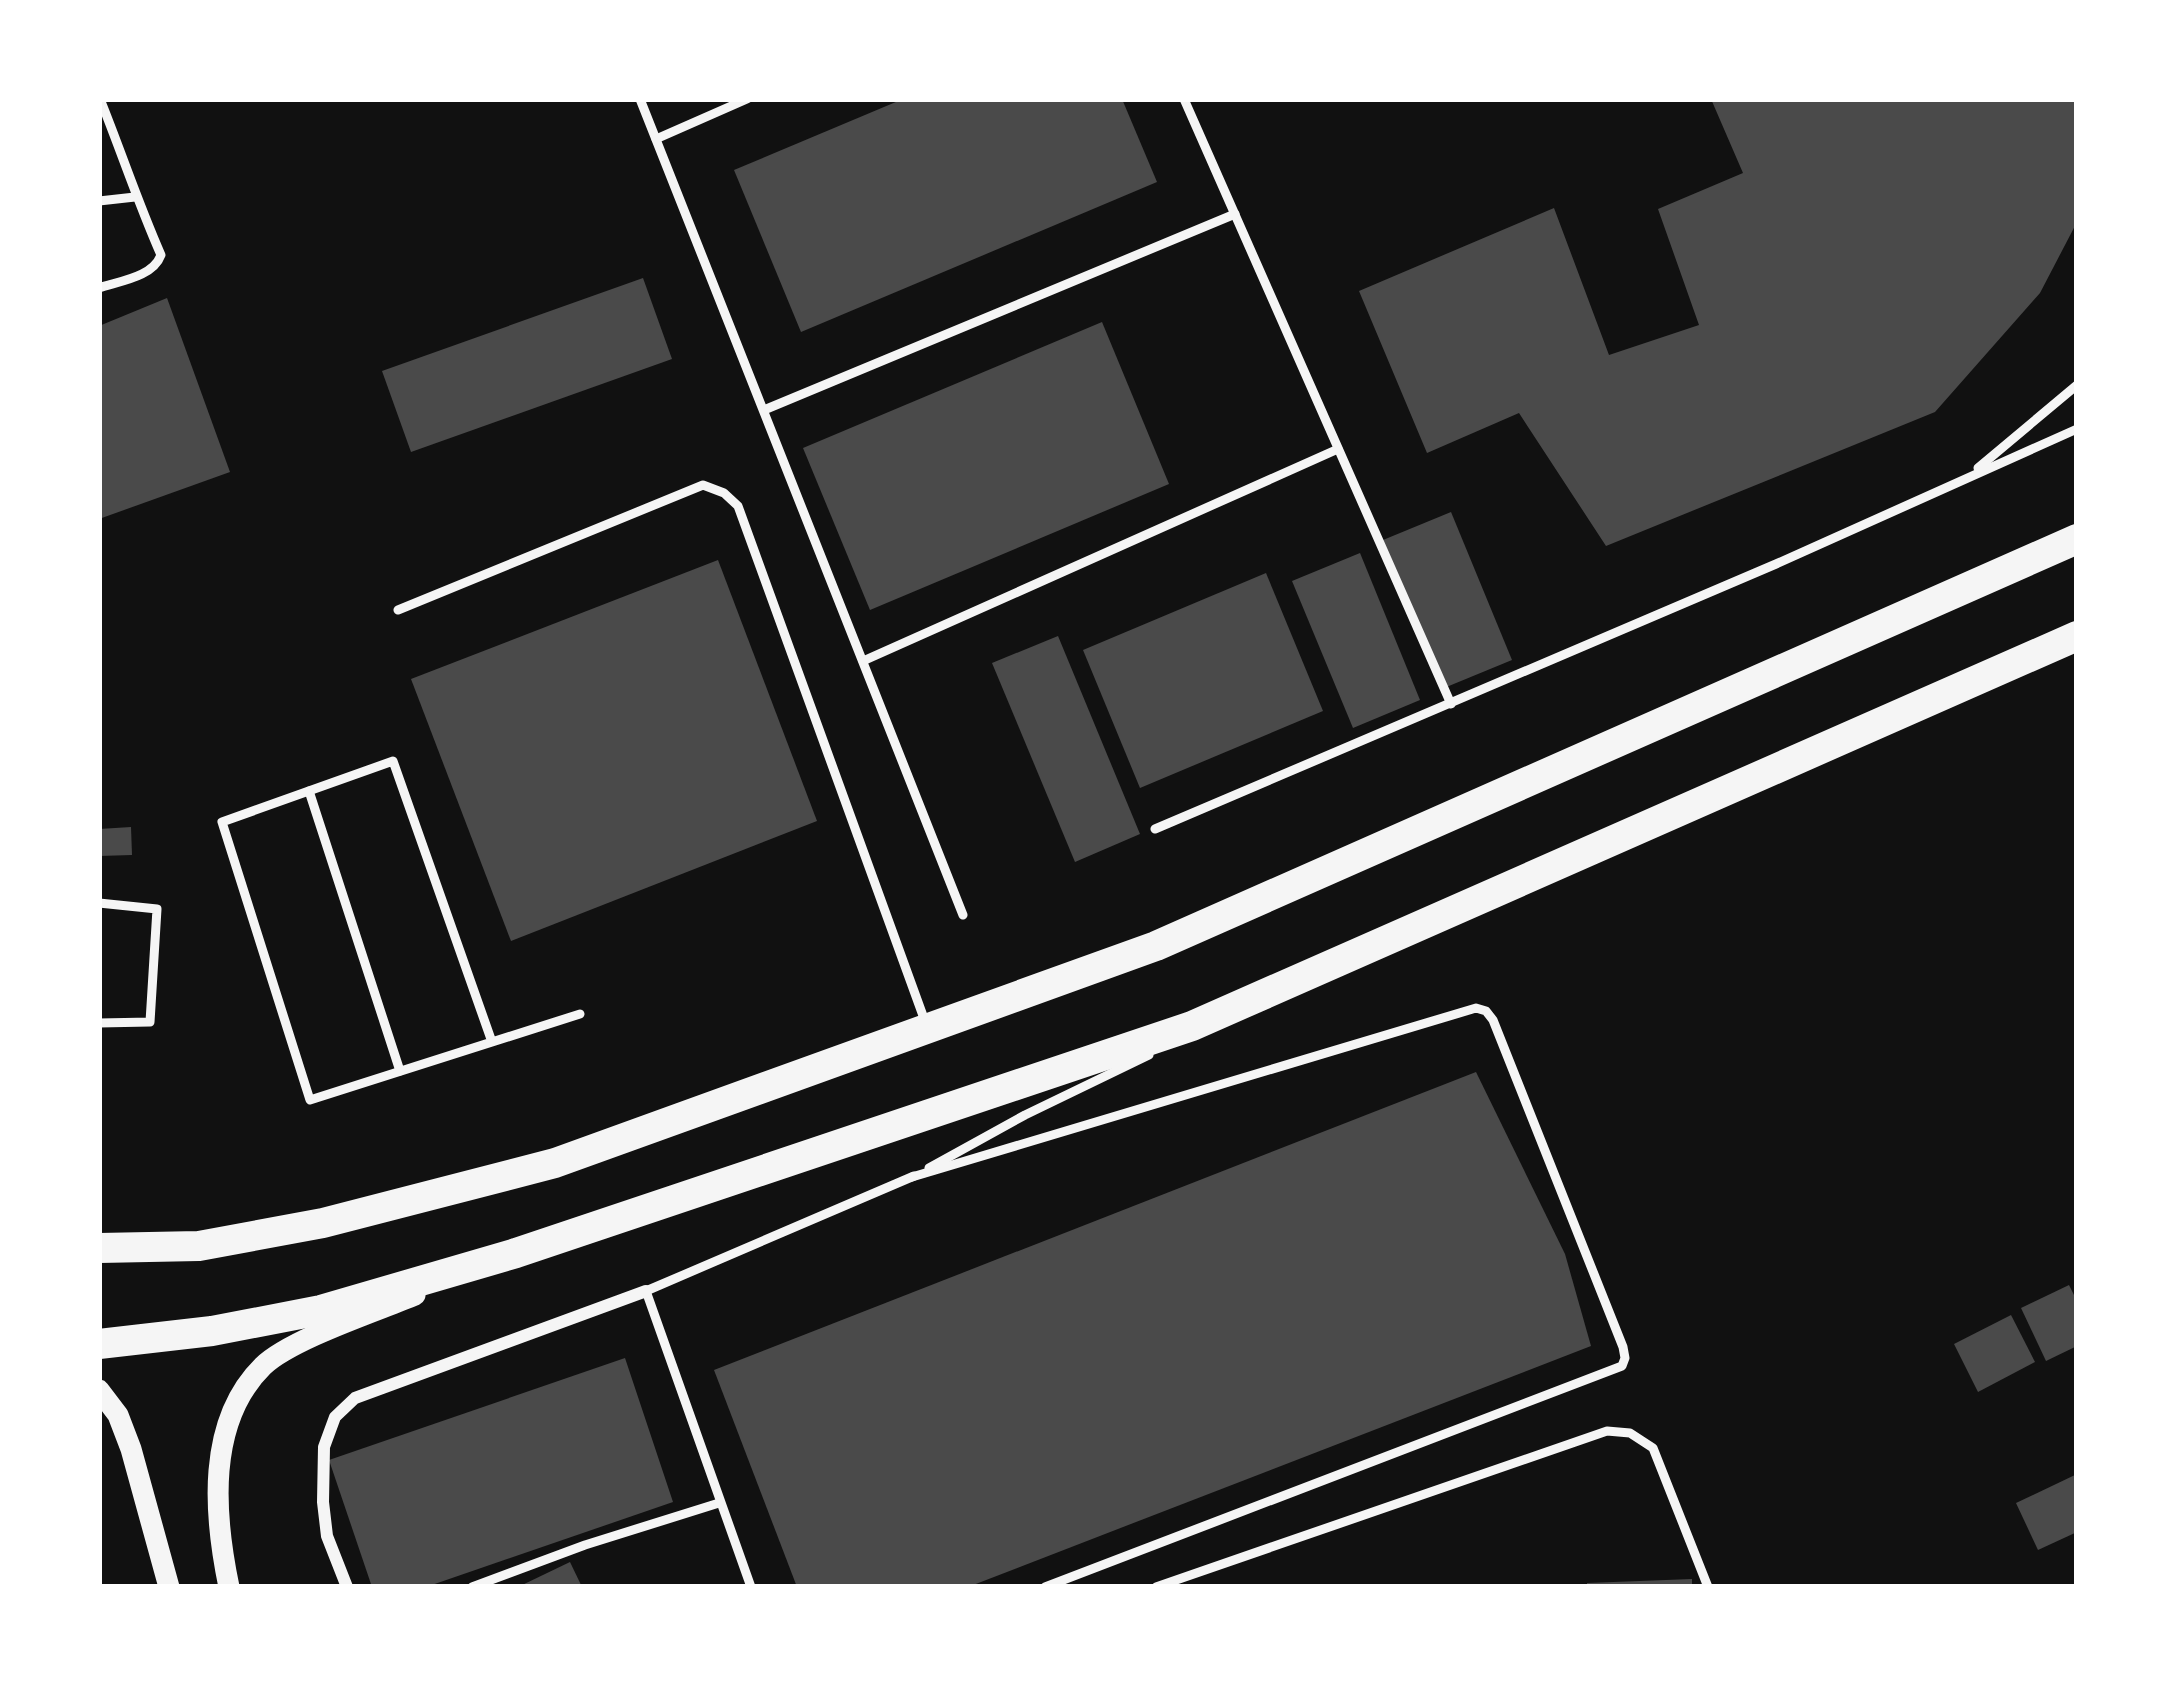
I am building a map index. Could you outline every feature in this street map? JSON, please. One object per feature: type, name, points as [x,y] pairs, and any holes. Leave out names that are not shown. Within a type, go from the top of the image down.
[{"type":"highway","points":[[99,1249],[199,1246],[323,1223],[555,1163],[1156,946],[2077,539]]},
{"type":"highway","points":[[99,1344],[212,1331],[321,1310],[516,1253],[1192,1026],[2077,636]]},
{"type":"street","points":[[229,1587],[219,1503],[222,1442],[247,1387],[265,1364],[296,1344],[516,1253]]},
{"type":"street","points":[[347,1587],[327,1537],[323,1502],[323,1447],[335,1417],[356,1398],[646,1291]]},
{"type":"street","points":[[99,1390],[118,1415],[169,1587]]},
{"type":"lane","points":[[99,288],[151,270],[161,255],[100,99]]},
{"type":"lane","points":[[640,99],[963,915]]},
{"type":"lane","points":[[656,139],[747,99]]},
{"type":"lane","points":[[1184,99],[1451,704]]},
{"type":"lane","points":[[99,201],[135,197]]},
{"type":"lane","points":[[764,410],[1234,214]]},
{"type":"lane","points":[[1970,476],[2077,385]]},
{"type":"lane","points":[[1155,829],[1775,564],[2077,429]]},
{"type":"lane","points":[[862,662],[1338,449]]},
{"type":"lane","points":[[398,610],[703,485],[724,493],[738,506],[928,1029]]},
{"type":"lane","points":[[492,1042],[393,761],[222,822],[310,1100],[580,1014]]},
{"type":"lane","points":[[309,791],[400,1071]]},
{"type":"lane","points":[[99,903],[157,909],[150,1022],[99,1023]]},
{"type":"lane","points":[[751,1587],[646,1291],[912,1177],[1025,1115],[1386,940]]},
{"type":"lane","points":[[912,1177],[1476,1008],[1493,1020],[1623,1347],[1622,1366],[1045,1587]]},
{"type":"lane","points":[[1156,1587],[1607,1431],[1630,1433],[1653,1448],[1708,1587]]},
{"type":"lane","points":[[472,1587],[719,1503]]},
{"type":"building","points":[[903,99],[1122,99],[1157,182],[801,332],[734,170]]},
{"type":"building","points":[[1711,99],[2077,99],[2077,222],[2040,293],[1935,412],[1606,546],[1519,413],[1427,453],[1359,291],[1554,208],[1609,355],[1699,325],[1658,209],[1743,173]]},
{"type":"building","points":[[643,278],[672,359],[411,452],[382,371]]},
{"type":"building","points":[[167,298],[230,472],[99,519],[99,326]]},
{"type":"building","points":[[1102,322],[1169,484],[870,610],[803,448]]},
{"type":"building","points":[[1451,512],[1512,660],[1444,688],[1383,540]]},
{"type":"building","points":[[1360,553],[1420,700],[1353,728],[1292,581]]},
{"type":"building","points":[[718,560],[817,821],[511,941],[411,679]]},
{"type":"building","points":[[1266,573],[1323,711],[1140,788],[1083,650]]},
{"type":"building","points":[[1058,636],[1140,834],[1075,862],[992,663]]},
{"type":"building","points":[[131,827],[132,855],[99,856],[99,829]]},
{"type":"building","points":[[1476,1072],[1565,1254],[1591,1346],[968,1587],[797,1587],[714,1370]]},
{"type":"building","points":[[2069,1285],[2077,1301],[2077,1346],[2046,1361],[2021,1308]]},
{"type":"building","points":[[2011,1315],[2035,1362],[1978,1392],[1954,1344]]},
{"type":"building","points":[[625,1358],[673,1502],[426,1587],[372,1587],[329,1460]]},
{"type":"building","points":[[2077,1474],[2077,1532],[2038,1550],[2016,1503]]},
{"type":"building","points":[[570,1562],[582,1587],[518,1587]]},
{"type":"building","points":[[1692,1579],[1692,1587],[1587,1587],[1587,1583]]}]
